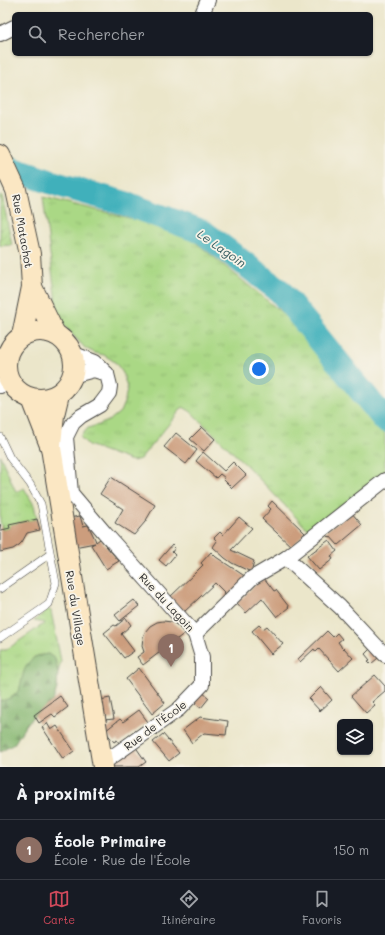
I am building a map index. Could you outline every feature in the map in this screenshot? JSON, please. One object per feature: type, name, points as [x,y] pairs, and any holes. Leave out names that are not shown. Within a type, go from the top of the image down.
[{"type":"main road","name":"Rue Matachot","points":[[0,155],[16,190],[30,254],[32,288],[22,336]]},
{"type":"main road","name":"Rue Matachot","points":[[32,288],[55,334]]},
{"type":"main road","points":[[40,330],[55,334],[66,342],[72,353],[74,368],[68,385],[59,394],[44,400],[32,399],[5,384],[4,354],[16,340],[30,332],[40,330]]},
{"type":"main road","name":"Rue du Village","points":[[51,448],[54,415],[59,394]]},
{"type":"main road","name":"Rue du Village","points":[[32,399],[51,448],[102,765]]},
{"type":"street","points":[[203,12],[208,0]]},
{"type":"street","points":[[0,34],[12,28]]},
{"type":"street","points":[[72,353],[95,362],[106,374]]},
{"type":"street","points":[[72,376],[94,370],[106,374]]},
{"type":"street","name":"Rue du Lagoin","points":[[106,374],[110,386],[109,393],[100,405],[81,416],[73,423],[66,437],[71,493],[194,634],[252,578],[286,558],[385,480]]},
{"type":"street","points":[[286,558],[340,607],[385,655]]},
{"type":"street","name":"Rue de l'École","points":[[102,765],[180,709],[202,685],[202,657],[194,634]]},
{"type":"lane","points":[[0,437],[10,458],[30,484],[41,504],[56,583],[49,604],[0,638]]},
{"type":"lane","points":[[0,590],[50,554]]},
{"type":"green space","points":[[0,195],[2,195],[12,245],[0,246]]},
{"type":"green space","points":[[43,197],[154,224],[193,240],[286,316],[385,433],[385,475],[311,533],[247,466],[190,411],[183,407],[140,459],[133,461],[129,460],[88,445],[80,437],[88,428],[110,420],[120,412],[125,400],[127,388],[123,373],[115,362],[104,355],[95,353],[85,348],[56,317],[56,303]]},
{"type":"green space","points":[[0,455],[16,492],[24,488],[34,505],[37,519],[10,525],[10,528],[2,530],[0,521]]},
{"type":"green space","points":[[48,609],[51,611],[61,661],[58,673],[55,659],[48,654],[34,657],[17,694],[8,700],[0,701],[0,650],[6,650],[45,623],[34,621]]},
{"type":"green space","points":[[48,654],[55,659],[58,673],[57,688],[53,701],[34,715],[14,744],[0,752],[0,701],[15,695],[19,690],[23,673],[31,660],[37,656]]},
{"type":"building","points":[[202,427],[215,439],[204,451],[190,439]]},
{"type":"building","points":[[176,433],[197,450],[186,464],[164,447]]},
{"type":"building","points":[[203,452],[224,471],[233,462],[246,475],[232,488],[220,474],[216,478],[196,461]]},
{"type":"building","points":[[111,477],[155,505],[145,522],[134,535],[115,523],[123,509],[100,494]]},
{"type":"building","points":[[272,501],[305,533],[292,547],[262,519],[271,509],[268,506]]},
{"type":"building","points":[[351,512],[362,525],[338,545],[325,532]]},
{"type":"building","points":[[80,516],[83,526],[88,525],[96,542],[100,539],[119,561],[106,569],[91,545],[95,543],[74,547],[69,518]]},
{"type":"building","points":[[239,517],[252,528],[231,550],[254,561],[251,572],[232,563],[213,547],[217,541],[214,538],[220,532],[223,535]]},
{"type":"building","points":[[37,519],[40,530],[27,533],[22,542],[13,549],[0,552],[0,524],[2,530],[10,528],[9,525]]},
{"type":"building","points":[[329,540],[337,551],[331,556],[333,559],[319,570],[307,556]]},
{"type":"building","points":[[172,545],[175,548],[172,552],[175,555],[166,566],[159,560]]},
{"type":"building","points":[[211,552],[249,579],[226,599],[223,596],[225,593],[215,583],[184,612],[169,598],[203,565],[201,563]]},
{"type":"building","points":[[264,578],[274,591],[276,590],[289,607],[277,617],[262,598],[246,613],[237,603]]},
{"type":"building","points":[[134,600],[139,606],[120,621],[115,615]]},
{"type":"building","points":[[126,618],[131,625],[121,634],[134,651],[124,658],[104,633]]},
{"type":"building","points":[[157,622],[172,622],[185,633],[143,665],[137,657],[144,652],[142,646],[145,632],[150,626]]},
{"type":"building","points":[[259,625],[263,629],[267,626],[283,644],[271,654],[252,631]]},
{"type":"building","points":[[327,631],[333,637],[337,633],[342,639],[338,642],[341,647],[343,649],[344,648],[353,658],[339,671],[319,649],[316,652],[314,649],[300,662],[298,659]]},
{"type":"building","points":[[370,649],[378,658],[371,664],[368,661],[370,660],[365,654]]},
{"type":"building","points":[[139,668],[165,703],[152,714],[126,679]]},
{"type":"building","points":[[375,675],[385,686],[385,691],[372,702],[375,705],[366,713],[351,696]]},
{"type":"building","points":[[321,687],[332,700],[320,711],[309,699]]},
{"type":"building","points":[[201,691],[209,698],[201,708],[192,701]]},
{"type":"building","points":[[60,696],[68,707],[55,717],[52,714],[39,723],[34,715]]},
{"type":"building","points":[[110,698],[114,719],[104,720],[100,700]]},
{"type":"building","points":[[139,710],[148,722],[119,743],[117,740],[114,742],[105,731],[120,719],[123,722]]},
{"type":"building","points":[[200,717],[228,721],[226,735],[204,733],[192,743],[183,730]]},
{"type":"building","points":[[47,723],[51,730],[57,726],[74,751],[63,759],[42,727]]},
{"type":"building","points":[[163,734],[179,753],[169,761],[153,742]]},
{"type":"building","points":[[135,746],[146,762],[139,767],[113,767],[112,762]]},
{"type":"waterway","name":"Le Lagoin","points":[[0,165],[60,185],[127,204],[203,232],[280,291],[385,420]]},
{"type":"place","name":"École Primaire","points":[[171,667]]}]
